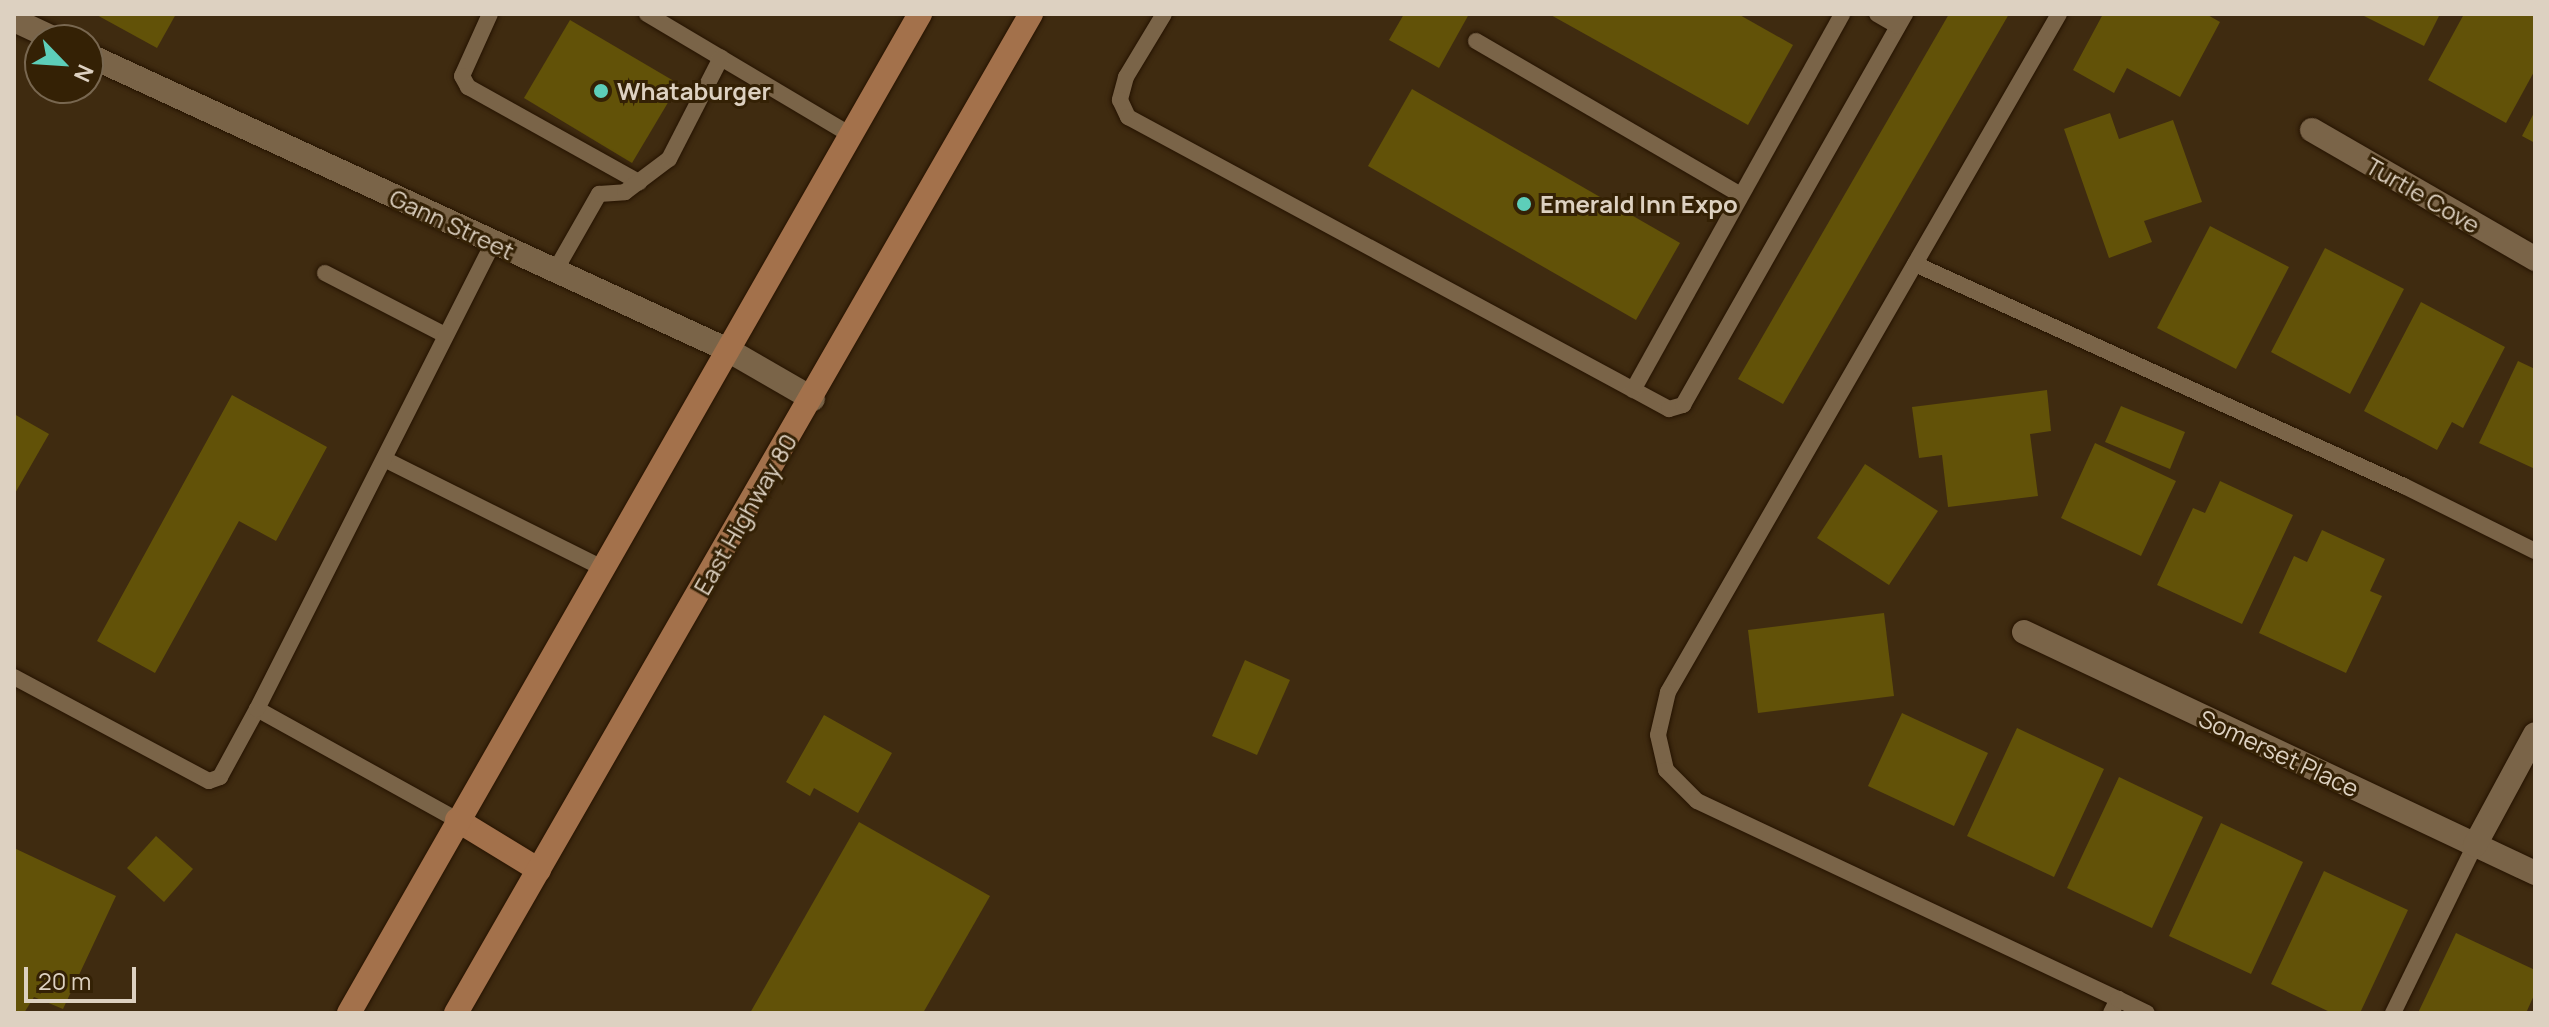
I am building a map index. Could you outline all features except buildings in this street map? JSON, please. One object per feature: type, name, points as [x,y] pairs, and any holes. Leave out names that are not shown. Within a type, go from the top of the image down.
[{"type":"main road","points":[[349,1013],[920,14]]},
{"type":"main road","name":"East Highway 80","points":[[456,1013],[813,399],[1031,14]]},
{"type":"main road","points":[[457,820],[539,870]]},
{"type":"main road","points":[[338,1013],[368,979]]},
{"type":"main road","points":[[465,1013],[471,987]]},
{"type":"street","name":"Gann Street","points":[[104,62],[728,350],[813,399]]},
{"type":"street","name":"Turtle Cove","points":[[2312,130],[2535,259]]},
{"type":"street","name":"Somerset Place","points":[[2024,632],[2535,873]]},
{"type":"street","points":[[2475,845],[2535,734]]},
{"type":"lane","points":[[490,14],[462,76],[468,87],[639,182]]},
{"type":"lane","points":[[647,14],[851,135]]},
{"type":"lane","points":[[1164,14],[1126,77],[1120,100],[1128,117],[1669,409],[1683,405],[1902,20],[1877,14]]},
{"type":"lane","points":[[1633,390],[1842,14]]},
{"type":"lane","points":[[2059,14],[1668,692],[1658,735],[1666,770],[1697,801],[2114,1006],[2147,1013]]},
{"type":"lane","points":[[1476,41],[1741,195]]},
{"type":"lane","points":[[555,271],[599,194],[625,192],[669,159],[721,58]]},
{"type":"lane","points":[[14,677],[209,781],[220,777],[386,460],[493,243]]},
{"type":"lane","points":[[1915,264],[2404,486],[2535,551]]},
{"type":"lane","points":[[325,273],[445,335]]},
{"type":"lane","points":[[386,460],[603,568]]},
{"type":"lane","points":[[257,709],[457,820]]},
{"type":"lane","points":[[2393,1013],[2475,845]]},
{"type":"place","name":"Whataburger","points":[[601,91]]},
{"type":"place","name":"Emerald Inn Expo","points":[[1524,204]]}]
